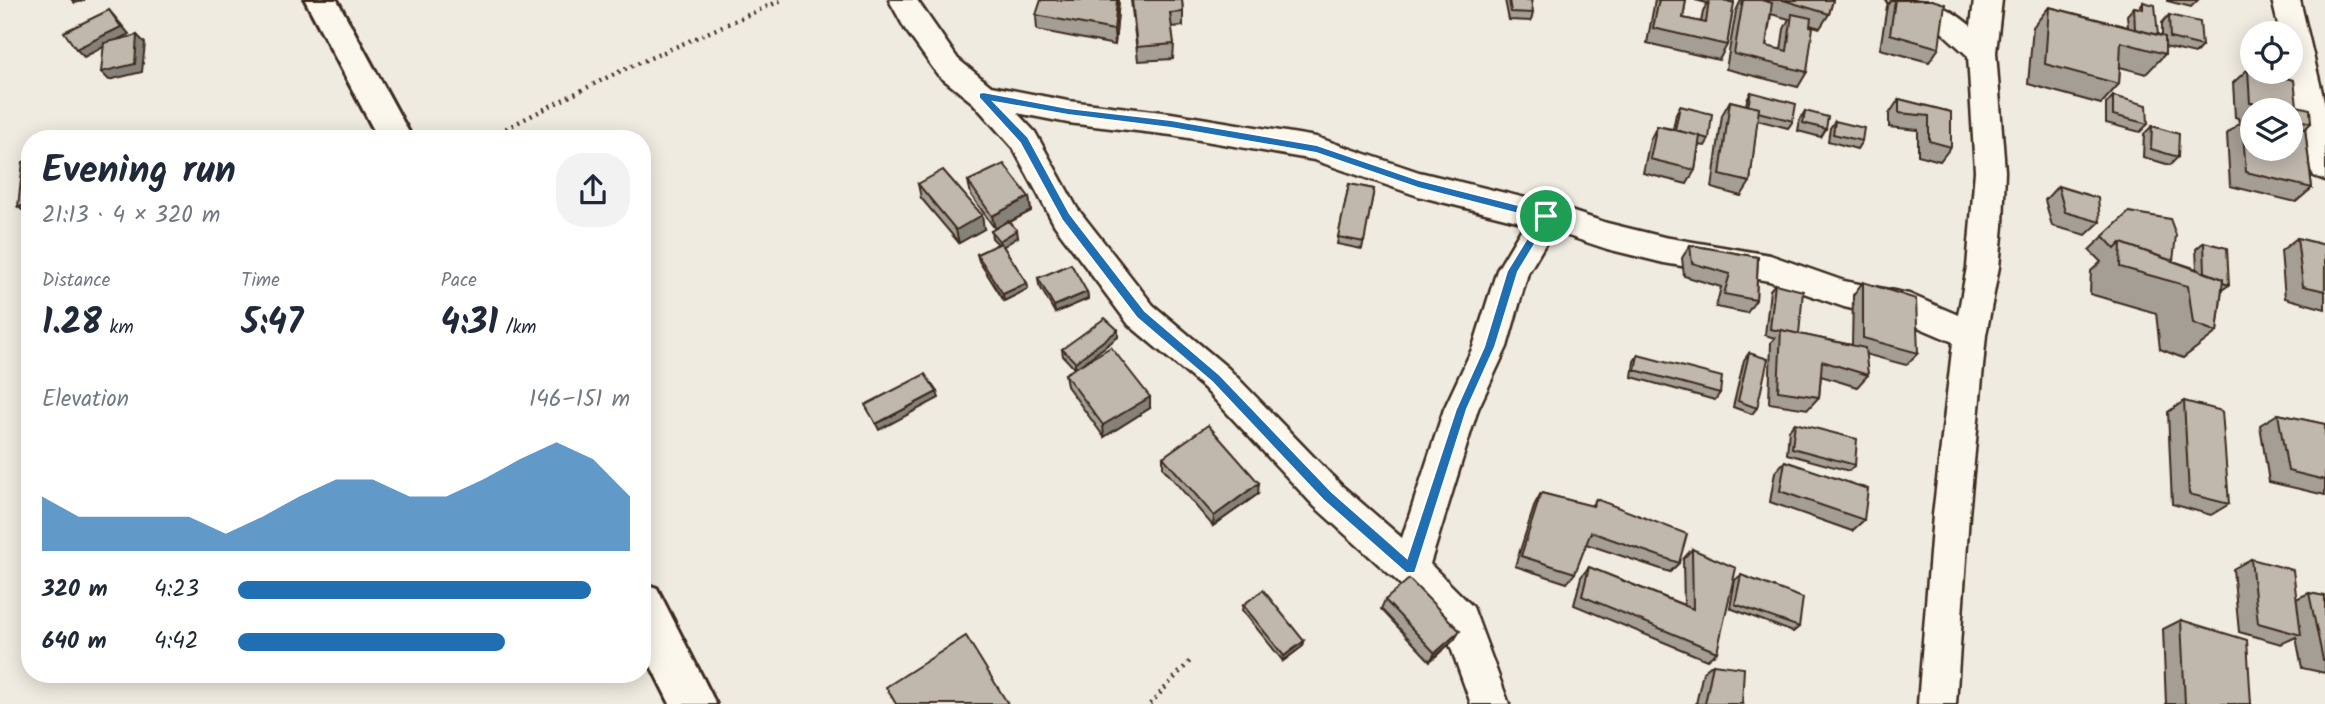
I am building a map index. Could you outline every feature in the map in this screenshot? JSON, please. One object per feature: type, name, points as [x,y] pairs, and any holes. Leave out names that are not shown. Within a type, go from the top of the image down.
[{"type":"main road","points":[[321,0],[391,130]]},
{"type":"main road","points":[[651,620],[694,704]]},
{"type":"street","points":[[903,0],[915,22],[948,67],[983,96],[1024,140],[1066,217],[1141,315],[1216,378],[1328,496],[1410,569],[1460,620],[1490,704]]},
{"type":"street","points":[[1901,0],[1944,18],[1982,52]]},
{"type":"street","points":[[1937,704],[1951,515],[1970,334],[1983,267],[1989,185],[1982,52],[1988,0]]},
{"type":"street","points":[[2286,0],[2325,168]]},
{"type":"street","points":[[983,96],[1068,112],[1171,124],[1317,149],[1418,184],[1546,216],[1607,236],[1664,250],[1770,268],[1844,294],[1909,308],[1970,334]]},
{"type":"street","points":[[1410,569],[1461,409],[1490,347],[1513,271],[1546,216]]},
{"type":"path","points":[[503,130],[614,74],[782,0]]},
{"type":"path","points":[[1150,704],[1191,661]]},
{"type":"building","points":[[1041,0],[1117,0],[1114,30],[1036,15]]},
{"type":"building","points":[[1132,0],[1182,0],[1183,12],[1170,13],[1174,44],[1137,47]]},
{"type":"building","points":[[1509,0],[1531,0],[1533,13],[1511,12]]},
{"type":"building","points":[[1659,0],[1686,0],[1683,18],[1706,23],[1709,0],[1734,3],[1727,45],[1653,28]]},
{"type":"building","points":[[1743,0],[1772,3],[1766,46],[1787,51],[1792,14],[1811,18],[1810,26],[1813,27],[1807,72],[1734,54]]},
{"type":"building","points":[[1783,0],[1833,0],[1829,14]]},
{"type":"building","points":[[1895,0],[1932,0],[1945,4],[1939,48],[1890,34]]},
{"type":"building","points":[[2143,2],[2155,5],[2158,35],[2135,29],[2134,7],[2143,9]]},
{"type":"building","points":[[2049,7],[2165,37],[2165,54],[2121,42],[2119,84],[2045,64]]},
{"type":"building","points":[[109,10],[121,27],[76,49],[64,32]]},
{"type":"building","points":[[2169,15],[2200,22],[2202,46],[2170,38]]},
{"type":"building","points":[[137,35],[135,64],[101,72],[104,43]]},
{"type":"building","points":[[2249,84],[2294,84],[2296,98],[2250,98]]},
{"type":"building","points":[[1751,92],[1796,104],[1793,121],[1758,112],[1759,108],[1748,106]]},
{"type":"building","points":[[2113,96],[2147,105],[2148,124],[2113,115]]},
{"type":"building","points":[[1899,99],[1951,112],[1951,147],[1929,141],[1929,116],[1899,113]]},
{"type":"building","points":[[1730,101],[1759,108],[1750,182],[1720,175]]},
{"type":"building","points":[[1680,106],[1712,114],[1709,139],[1675,130]]},
{"type":"building","points":[[2303,107],[2310,109],[2311,123],[2303,121]]},
{"type":"building","points":[[1805,111],[1828,117],[1826,129],[1803,123]]},
{"type":"building","points":[[1835,121],[1864,128],[1862,141],[1833,134]]},
{"type":"building","points":[[1657,126],[1700,136],[1695,170],[1650,159]]},
{"type":"building","points":[[2152,126],[2179,134],[2178,157],[2151,149]]},
{"type":"building","points":[[2305,129],[2312,188],[2246,172],[2245,161],[2303,161]]},
{"type":"building","points":[[1004,164],[1029,197],[992,216],[968,181]]},
{"type":"building","points":[[943,170],[982,215],[956,230],[918,184]]},
{"type":"building","points":[[21,180],[21,206],[18,207]]},
{"type":"building","points":[[1349,184],[1374,189],[1364,242],[1338,237]]},
{"type":"building","points":[[2058,186],[2098,198],[2100,222],[2065,212]]},
{"type":"building","points":[[2129,212],[2170,219],[2176,235],[2173,261],[2121,243],[2115,249],[2103,236]]},
{"type":"building","points":[[1008,221],[1017,230],[999,241],[991,231]]},
{"type":"building","points":[[2297,238],[2325,245],[2325,291],[2303,286]]},
{"type":"building","points":[[2204,242],[2227,248],[2229,285],[2223,283],[2223,279],[2205,272]]},
{"type":"building","points":[[1001,243],[1027,283],[1003,294],[977,254]]},
{"type":"building","points":[[2121,243],[2223,279],[2217,332],[2193,323],[2188,286],[2120,267]]},
{"type":"building","points":[[1690,245],[1758,257],[1756,300],[1724,294],[1730,274],[1692,263]]},
{"type":"building","points":[[1071,264],[1087,292],[1054,306],[1038,278]]},
{"type":"building","points":[[1863,282],[1916,299],[1918,353],[1863,338]]},
{"type":"building","points":[[1775,284],[1803,291],[1799,334],[1770,329]]},
{"type":"building","points":[[1105,318],[1118,330],[1075,362],[1062,349]]},
{"type":"building","points":[[1781,330],[1865,348],[1868,375],[1822,361],[1819,397],[1778,391]]},
{"type":"building","points":[[1111,347],[1150,397],[1103,425],[1065,374]]},
{"type":"building","points":[[1749,353],[1768,359],[1757,408],[1738,401]]},
{"type":"building","points":[[1638,355],[1722,377],[1720,393],[1635,370]]},
{"type":"building","points":[[925,374],[937,392],[876,424],[865,405]]},
{"type":"building","points":[[2184,401],[2222,411],[2229,504],[2189,494]]},
{"type":"building","points":[[2278,414],[2325,424],[2325,480],[2288,471]]},
{"type":"building","points":[[1795,423],[1857,439],[1855,465],[1792,448]]},
{"type":"building","points":[[1208,425],[1259,483],[1214,516],[1163,457]]},
{"type":"building","points":[[1785,461],[1868,489],[1864,520],[1780,491]]},
{"type":"building","points":[[1541,493],[1593,506],[1596,499],[1687,534],[1679,563],[1591,532],[1575,573],[1521,556]]},
{"type":"building","points":[[1692,549],[1736,568],[1717,652],[1582,596],[1589,567],[1693,609]]},
{"type":"building","points":[[2251,559],[2293,570],[2301,635],[2258,623]]},
{"type":"building","points":[[1741,575],[1803,598],[1799,627],[1735,604]]},
{"type":"building","points":[[1409,579],[1460,631],[1435,653],[1385,600]]},
{"type":"building","points":[[1263,590],[1304,641],[1284,656],[1243,605]]},
{"type":"building","points":[[2309,593],[2325,596],[2325,660],[2323,660]]},
{"type":"building","points":[[2181,620],[2247,640],[2251,704],[2185,704]]},
{"type":"building","points":[[966,636],[1008,704],[896,704],[886,687]]},
{"type":"building","points":[[1713,664],[1744,668],[1742,704],[1705,704]]},
{"type":"route","points":[[983,96],[1068,112],[1171,124],[1317,149],[1418,184],[1546,216],[1513,271],[1490,347],[1461,409],[1410,569],[1328,496],[1216,378],[1141,315],[1066,217],[1024,140],[983,96]]}]
